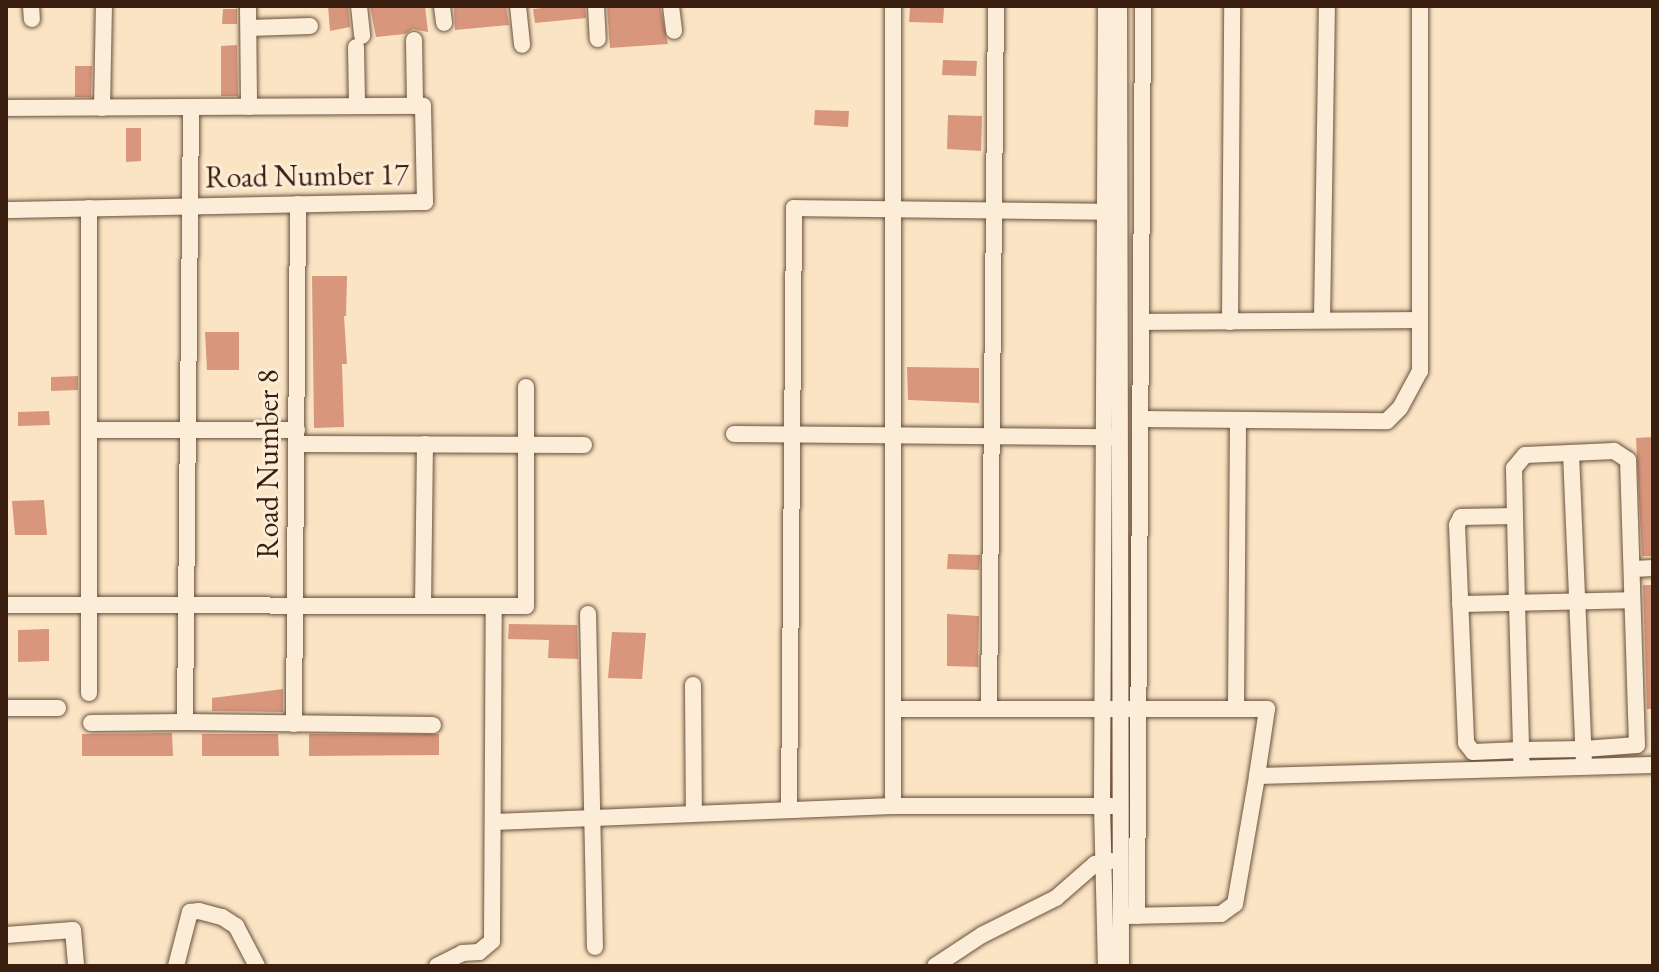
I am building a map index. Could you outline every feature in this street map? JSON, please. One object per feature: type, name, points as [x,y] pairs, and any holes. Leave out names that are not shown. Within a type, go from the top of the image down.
[{"type":"street","points":[[102,108],[104,6]]},
{"type":"street","points":[[248,6],[249,107]]},
{"type":"street","points":[[357,106],[359,6]]},
{"type":"street","points":[[518,6],[522,45]]},
{"type":"street","points":[[596,6],[598,39]]},
{"type":"street","points":[[671,6],[674,31]]},
{"type":"street","points":[[893,6],[893,806]]},
{"type":"street","points":[[989,707],[996,6]]},
{"type":"street","points":[[1137,916],[1143,6]]},
{"type":"street","points":[[1230,322],[1232,6]]},
{"type":"street","points":[[1322,320],[1327,6]]},
{"type":"street","points":[[1141,419],[1387,421],[1400,408],[1420,371],[1417,320],[1420,6]]},
{"type":"street","points":[[1106,966],[1111,861],[1111,212],[1117,8]]},
{"type":"street","points":[[249,28],[310,26]]},
{"type":"street","points":[[6,108],[419,106],[414,40]]},
{"type":"street","name":"Road Number 17","points":[[6,210],[425,202],[419,106]]},
{"type":"street","points":[[185,722],[191,107]]},
{"type":"street","name":"Road Number 8","points":[[294,724],[298,204]]},
{"type":"street","points":[[89,208],[89,693]]},
{"type":"street","points":[[789,810],[794,208],[1111,212]]},
{"type":"street","points":[[1141,322],[1417,320]]},
{"type":"street","points":[[6,605],[526,606],[526,387]]},
{"type":"street","points":[[1236,708],[1238,420]]},
{"type":"street","points":[[89,430],[187,430],[425,444],[584,445]]},
{"type":"street","points":[[734,434],[1111,437]]},
{"type":"street","points":[[423,606],[425,444]]},
{"type":"street","points":[[1515,516],[1459,520],[1466,743],[1473,752],[1521,750],[1584,749],[1637,745],[1628,460],[1614,451],[1571,453],[1519,457],[1514,468],[1517,603],[1521,750],[1522,768]]},
{"type":"street","points":[[1571,453],[1585,767]]},
{"type":"street","points":[[1634,569],[1653,568]]},
{"type":"street","points":[[1460,604],[1632,600]]},
{"type":"street","points":[[437,966],[462,953],[479,952],[492,941],[494,606]]},
{"type":"street","points":[[588,614],[595,947]]},
{"type":"street","points":[[693,685],[694,813]]},
{"type":"street","points":[[6,708],[58,708]]},
{"type":"street","points":[[893,709],[1267,709],[1235,904],[1221,914],[1120,916]]},
{"type":"street","points":[[91,723],[433,725]]},
{"type":"street","points":[[1257,776],[1653,765]]},
{"type":"street","points":[[494,822],[893,806],[1110,806]]},
{"type":"street","points":[[1111,861],[1120,916],[1121,966]]},
{"type":"street","points":[[935,966],[982,935],[1056,898],[1095,864],[1111,861]]},
{"type":"street","points":[[176,966],[190,912],[199,911],[222,917],[236,926],[257,966]]},
{"type":"street","points":[[6,935],[73,930],[76,966]]},
{"type":"building","points":[[328,6],[348,6],[350,27],[330,31]]},
{"type":"building","points":[[370,6],[425,6],[428,32],[413,29],[405,34],[376,37]]},
{"type":"building","points":[[454,6],[506,6],[509,25],[455,30]]},
{"type":"building","points":[[585,6],[586,18],[535,23],[533,9]]},
{"type":"building","points":[[607,6],[660,6],[668,44],[610,48]]},
{"type":"building","points":[[910,7],[944,8],[943,23],[909,22]]},
{"type":"building","points":[[223,9],[237,9],[237,24],[222,24]]},
{"type":"building","points":[[237,45],[238,96],[221,96],[221,46]]},
{"type":"building","points":[[943,60],[977,61],[976,76],[942,75]]},
{"type":"building","points":[[75,66],[92,66],[91,97],[75,97]]},
{"type":"building","points":[[815,110],[849,111],[848,127],[814,125]]},
{"type":"building","points":[[948,115],[982,116],[981,151],[947,149]]},
{"type":"building","points":[[126,128],[141,128],[141,161],[126,162]]},
{"type":"building","points":[[312,276],[347,276],[344,316],[347,364],[342,364],[344,427],[314,428]]},
{"type":"building","points":[[205,332],[239,332],[239,370],[207,370]]},
{"type":"building","points":[[907,367],[979,368],[979,403],[908,400]]},
{"type":"building","points":[[78,376],[78,390],[51,391],[51,377]]},
{"type":"building","points":[[49,411],[50,425],[18,426],[18,412]]},
{"type":"building","points":[[1653,437],[1653,556],[1642,556],[1636,438]]},
{"type":"building","points":[[44,500],[47,535],[15,535],[12,501]]},
{"type":"building","points":[[948,554],[980,555],[979,570],[947,569]]},
{"type":"building","points":[[1643,585],[1653,585],[1653,709],[1647,709]]},
{"type":"building","points":[[947,614],[979,616],[978,667],[947,666]]},
{"type":"building","points":[[509,624],[577,625],[578,659],[548,658],[549,640],[508,639]]},
{"type":"building","points":[[49,629],[49,661],[18,662],[18,630]]},
{"type":"building","points":[[612,632],[646,633],[642,679],[608,678]]},
{"type":"building","points":[[283,689],[283,712],[212,711],[212,698]]},
{"type":"building","points":[[172,733],[173,756],[82,756],[82,734]]},
{"type":"building","points":[[202,734],[278,734],[279,756],[202,756]]},
{"type":"building","points":[[309,734],[439,734],[439,755],[309,756]]}]
